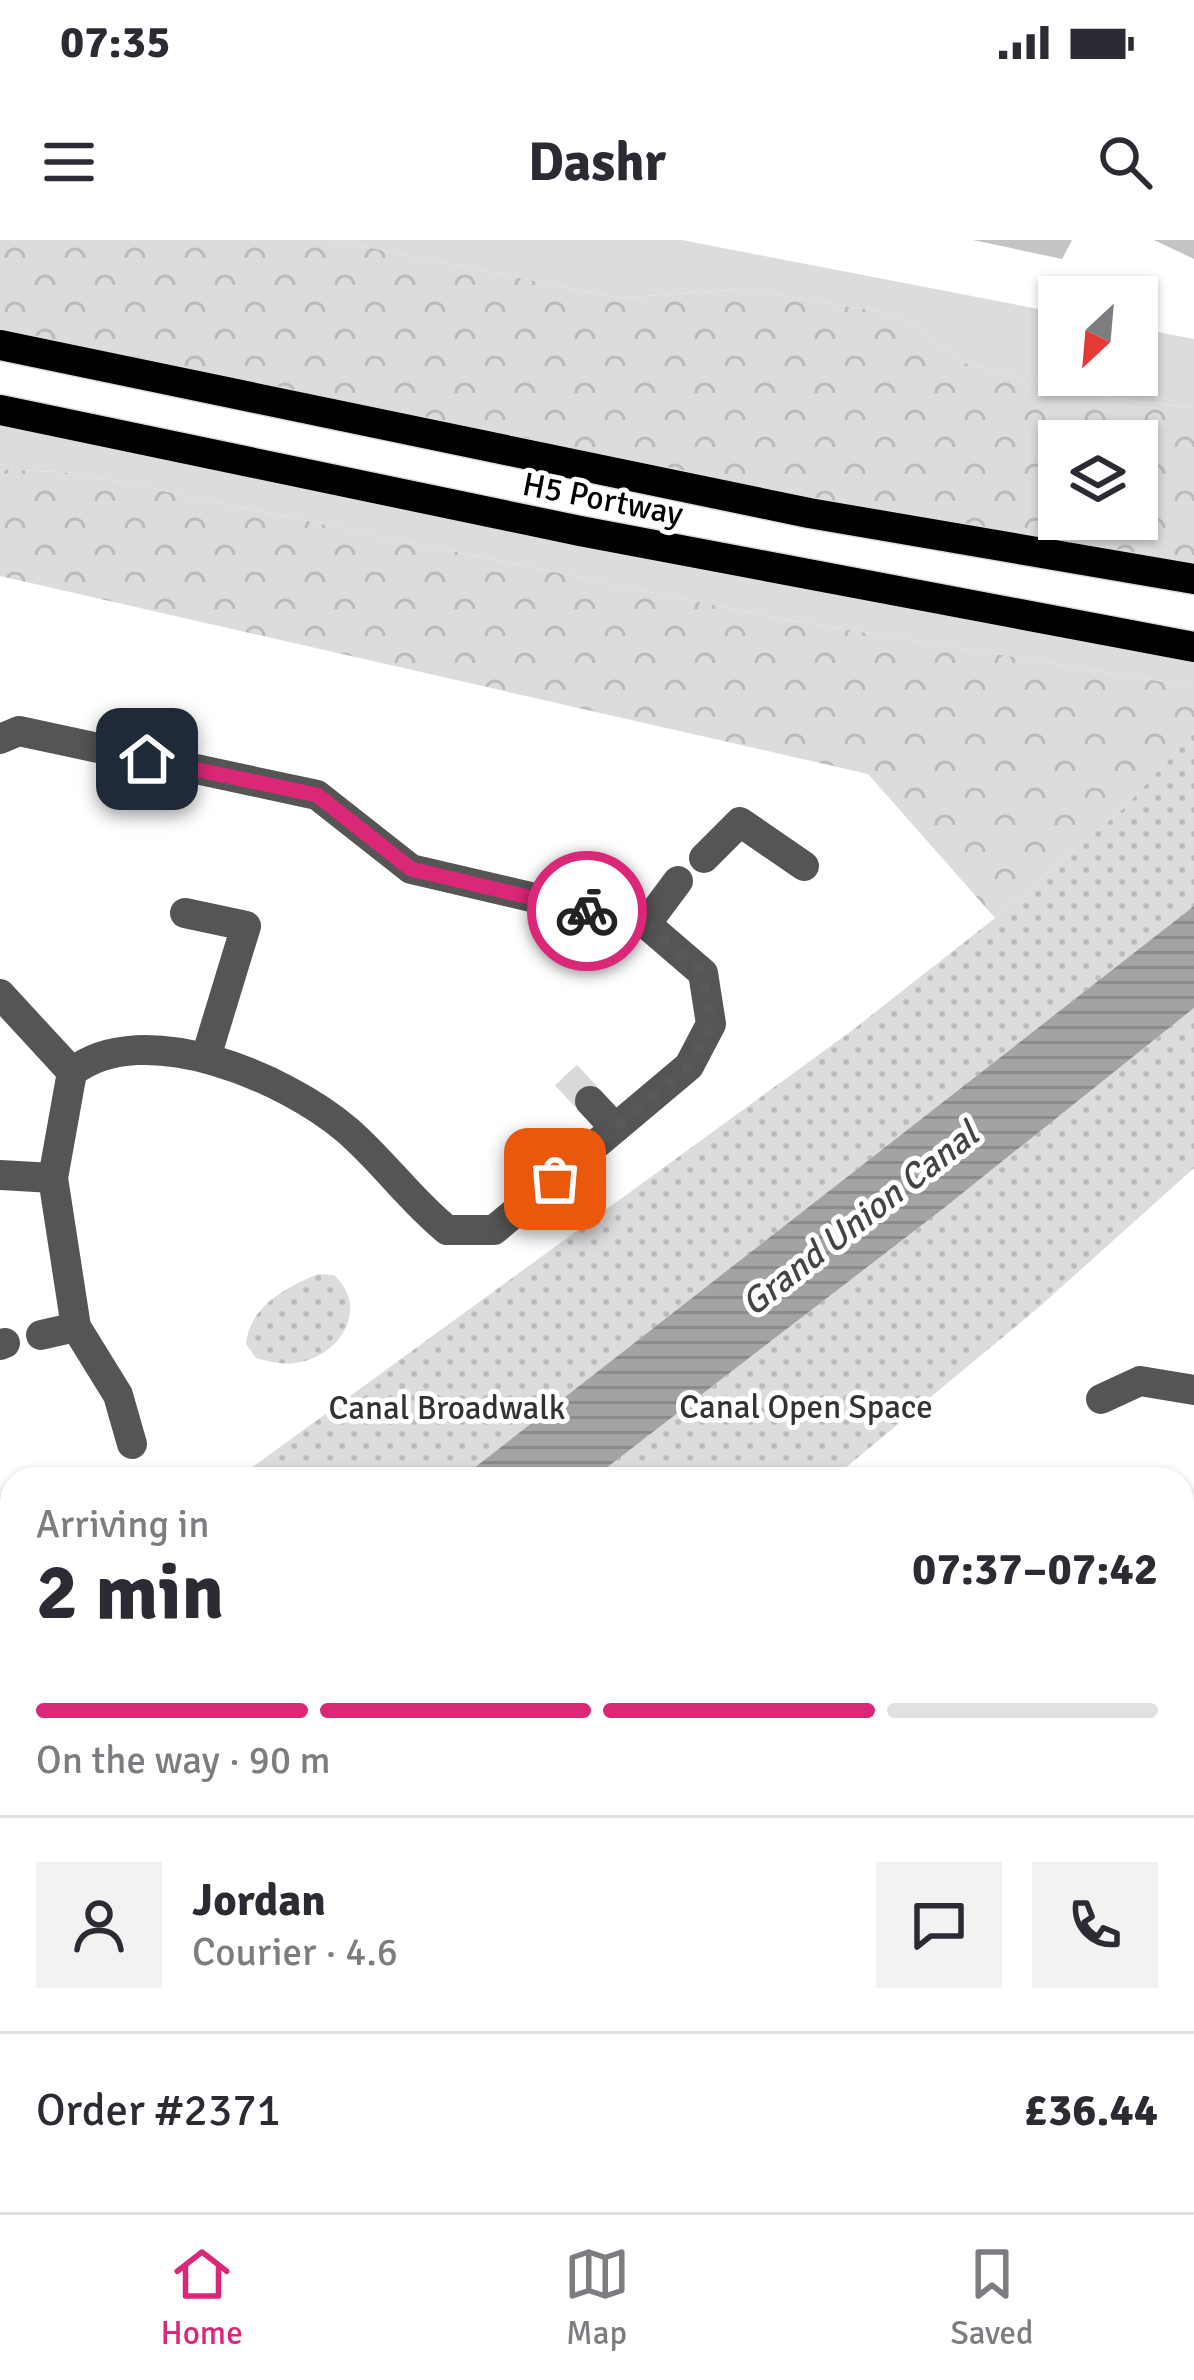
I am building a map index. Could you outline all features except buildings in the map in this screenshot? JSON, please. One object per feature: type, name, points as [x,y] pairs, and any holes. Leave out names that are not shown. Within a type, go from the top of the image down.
[{"type":"main road","name":"H5 Portway","points":[[0,345],[809,514],[1194,579]]},
{"type":"main road","name":"H5 Portway","points":[[0,410],[580,531],[1194,647]]},
{"type":"street","points":[[0,739],[19,731],[317,795],[411,869],[646,924],[703,973],[711,1024],[689,1066],[494,1230],[446,1230],[346,1129],[274,1084],[206,1057],[150,1049],[88,1059],[72,1072],[52,1178],[76,1327],[118,1395],[132,1444]]},
{"type":"street","points":[[704,858],[740,822],[804,866]]},
{"type":"street","points":[[646,924],[678,881]]},
{"type":"street","points":[[185,913],[246,926],[206,1057]]},
{"type":"street","points":[[0,994],[72,1072]]},
{"type":"street","points":[[590,1101],[615,1128]]},
{"type":"street","points":[[0,1174],[52,1178]]},
{"type":"street","points":[[41,1335],[76,1327]]},
{"type":"street","points":[[1101,1399],[1140,1381],[1194,1390]]},
{"type":"green space","points":[[0,240],[331,240],[619,298],[742,289],[900,315],[965,363],[1038,381],[1038,396],[1102,396],[1194,408],[1194,579],[0,344]]},
{"type":"green space","points":[[331,240],[682,240],[1038,309],[1038,381],[965,363],[900,315],[742,289],[619,298]]},
{"type":"green space","points":[[1158,332],[1194,339],[1194,408],[1102,396],[1158,396]]},
{"type":"green space","points":[[0,410],[1194,647],[1194,687],[771,617],[76,473],[0,469]]},
{"type":"green space","points":[[0,469],[76,473],[771,617],[1194,687],[1194,732],[1124,808],[995,918],[868,774],[0,576]]},
{"type":"green space","name":"Canal Broadwalk","points":[[1194,732],[1194,906],[475,1467],[252,1467],[850,1032],[1124,808]]},
{"type":"green space","name":"Canal Open Space","points":[[1194,1008],[1194,1168],[1038,1308],[846,1467],[608,1467]]},
{"type":"green space","points":[[318,1274],[334,1275],[350,1303],[349,1317],[336,1343],[310,1360],[294,1363],[256,1358],[246,1344],[254,1319],[282,1292]]},
{"type":"water","name":"Grand Union Canal","points":[[1194,906],[1194,1008],[944,1208],[608,1467],[475,1467]]},
{"type":"tunnel","points":[[566,1075],[590,1101]]},
{"type":"way so far","points":[[555,1179],[689,1066],[711,1024],[703,973],[646,924],[587,911]]},
{"type":"route","points":[[147,759],[317,795],[411,869],[587,911]]}]
